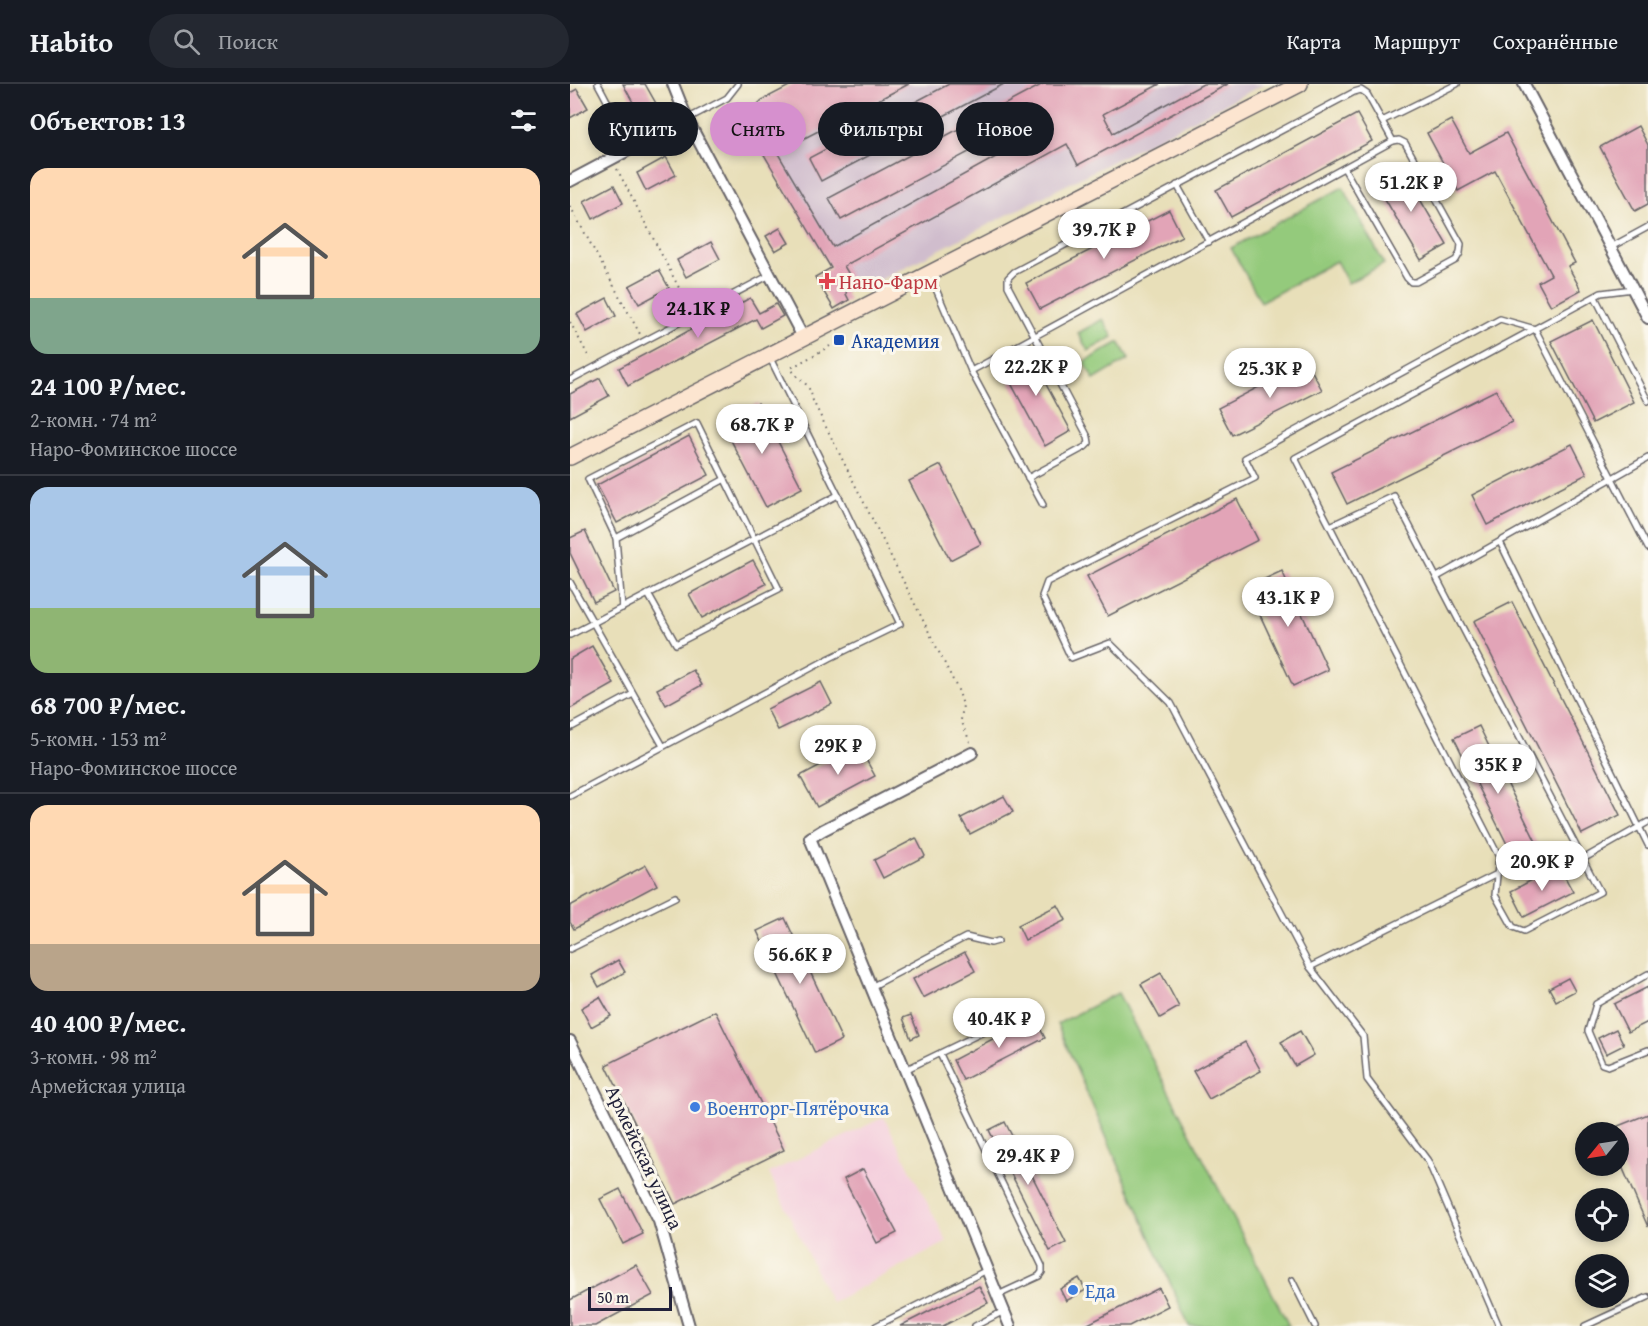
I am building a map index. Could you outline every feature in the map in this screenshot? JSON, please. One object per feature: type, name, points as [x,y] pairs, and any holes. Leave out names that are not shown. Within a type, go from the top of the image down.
[{"type":"main road","points":[[570,457],[1300,84]]},
{"type":"street","points":[[674,84],[681,102]]},
{"type":"street","points":[[1524,84],[1646,311]]},
{"type":"street","points":[[698,140],[804,339]]},
{"type":"street","points":[[570,181],[618,156]]},
{"type":"street","points":[[972,753],[810,838],[1010,1326]]},
{"type":"street","name":"Армейская улица","points":[[570,1041],[659,1221],[689,1326]]},
{"type":"lane","points":[[598,84],[608,102]]},
{"type":"lane","points":[[698,113],[727,98],[738,84]]},
{"type":"lane","points":[[1382,121],[1457,84]]},
{"type":"lane","points":[[1028,478],[1089,443],[1088,437],[1008,286],[1008,278],[1014,272],[1354,92],[1361,90],[1367,94],[1393,141]]},
{"type":"lane","points":[[971,371],[1393,141],[1399,140],[1405,143],[1461,244],[1456,260],[1416,282],[1411,282],[1344,168]]},
{"type":"lane","points":[[1177,185],[1209,242]]},
{"type":"lane","points":[[1611,247],[1648,227]]},
{"type":"lane","points":[[929,274],[971,371],[1043,505]]},
{"type":"lane","points":[[570,380],[770,275]]},
{"type":"lane","points":[[1330,526],[1394,496],[1600,892],[1524,931],[1513,927],[1495,895],[1499,857],[1295,458],[1601,293],[1633,289]]},
{"type":"lane","points":[[1595,297],[1648,401]]},
{"type":"lane","points":[[1499,1326],[1428,1161],[1367,1079],[1363,1036],[1310,967],[1171,703],[1110,643],[1071,658],[1042,596],[1047,582],[1255,478],[1245,458],[1500,319],[1535,329],[1648,548]]},
{"type":"lane","points":[[570,796],[830,658],[900,624],[769,356]]},
{"type":"lane","points":[[622,608],[616,538],[588,479],[697,423],[779,589],[675,644],[648,594]]},
{"type":"lane","points":[[1437,577],[1648,458]]},
{"type":"lane","points":[[616,538],[725,479]]},
{"type":"lane","points":[[570,635],[838,495]]},
{"type":"lane","points":[[1500,542],[1648,845]]},
{"type":"lane","points":[[570,582],[663,747]]},
{"type":"lane","points":[[570,728],[633,694]]},
{"type":"lane","points":[[1583,859],[1648,822]]},
{"type":"lane","points":[[1310,967],[1497,874]]},
{"type":"lane","points":[[570,949],[675,897]]},
{"type":"lane","points":[[872,987],[966,937],[991,943],[998,941]]},
{"type":"lane","points":[[1648,974],[1596,1004],[1588,1031],[1602,1064],[1608,1066],[1648,1050]]},
{"type":"lane","points":[[905,1070],[1031,1009]]},
{"type":"lane","points":[[940,1054],[1042,1266],[1039,1276],[998,1295]]},
{"type":"lane","points":[[876,1326],[987,1270]]},
{"type":"lane","points":[[1292,1280],[1315,1326]]},
{"type":"lane","points":[[1585,1326],[1648,1297]]},
{"type":"lane","points":[[975,1326],[1004,1311]]},
{"type":"path","points":[[612,159],[693,315]]},
{"type":"path","points":[[570,206],[644,341]]},
{"type":"path","points":[[570,322],[594,367]]},
{"type":"path","points":[[830,346],[791,368],[794,374],[804,381],[810,392],[959,692],[963,705],[962,720],[969,736],[972,753]]},
{"type":"shaded area","points":[[793,84],[1264,84],[872,284],[861,278],[843,289],[765,156],[806,156],[806,102],[760,102]]},
{"type":"shaded area","points":[[884,1117],[947,1242],[831,1303],[769,1173]]},
{"type":"green space","points":[[1343,187],[1384,264],[1348,283],[1336,261],[1261,302],[1231,248]]},
{"type":"green space","points":[[1103,319],[1113,337],[1088,351],[1078,333]]},
{"type":"green space","points":[[1119,342],[1129,359],[1094,380],[1084,362]]},
{"type":"green space","points":[[1118,993],[1289,1326],[1189,1326],[1057,1024]]},
{"type":"building","points":[[623,84],[645,84],[655,102],[633,102]]},
{"type":"building","points":[[793,84],[909,84],[874,102],[818,102],[818,131],[806,137],[806,102],[760,102]]},
{"type":"building","points":[[949,84],[1004,84],[970,102],[956,102],[956,109],[944,116],[944,102],[915,102]]},
{"type":"building","points":[[1043,84],[1160,84],[1103,114],[1113,133],[1203,84],[1228,84],[1078,165],[1067,144],[1054,151],[1054,102],[1009,102]]},
{"type":"building","points":[[577,89],[588,108],[570,118],[570,93]]},
{"type":"building","points":[[1357,114],[1372,141],[1231,217],[1216,190]]},
{"type":"building","points":[[1451,120],[1469,153],[1506,133],[1575,263],[1568,266],[1581,290],[1551,306],[1538,282],[1551,275],[1495,171],[1458,191],[1427,133]]},
{"type":"building","points":[[1638,126],[1648,145],[1648,204],[1635,211],[1600,147]]},
{"type":"building","points":[[956,130],[956,156],[961,156],[841,220],[829,198],[908,156],[944,156],[944,137]]},
{"type":"building","points":[[818,153],[818,156],[868,156],[821,181],[809,158]]},
{"type":"building","points":[[765,156],[779,156],[833,247],[998,156],[1045,156],[844,266],[854,283],[847,287],[846,294],[849,300],[834,309],[815,277],[831,268]]},
{"type":"building","points":[[666,157],[676,175],[646,191],[637,173]]},
{"type":"building","points":[[1401,167],[1447,245],[1421,260],[1375,182]]},
{"type":"building","points":[[614,185],[623,203],[593,219],[584,201]]},
{"type":"building","points":[[1169,210],[1182,236],[1040,309],[1026,283]]},
{"type":"building","points":[[780,228],[789,243],[775,251],[766,236]]},
{"type":"building","points":[[711,242],[720,259],[686,277],[677,260]]},
{"type":"building","points":[[659,270],[669,288],[639,304],[629,286]]},
{"type":"building","points":[[607,298],[616,316],[587,332],[577,314]]},
{"type":"building","points":[[750,298],[759,313],[776,304],[783,316],[761,328],[756,319],[628,386],[619,368]]},
{"type":"building","points":[[1593,320],[1634,402],[1593,423],[1551,341]]},
{"type":"building","points":[[1027,349],[1071,431],[1045,446],[1000,363]]},
{"type":"building","points":[[1307,362],[1322,390],[1232,435],[1218,408]]},
{"type":"building","points":[[600,378],[609,396],[570,417],[570,394]]},
{"type":"building","points":[[1496,390],[1512,422],[1347,504],[1331,472]]},
{"type":"building","points":[[758,403],[802,488],[766,507],[722,423]]},
{"type":"building","points":[[689,436],[709,475],[617,523],[597,485]]},
{"type":"building","points":[[1572,444],[1587,474],[1487,525],[1472,495]]},
{"type":"building","points":[[941,465],[981,544],[950,560],[909,481]]},
{"type":"building","points":[[1237,499],[1258,540],[1108,616],[1087,576]]},
{"type":"building","points":[[585,531],[614,592],[594,602],[570,553],[570,538]]},
{"type":"building","points":[[753,560],[766,584],[702,618],[689,594]]},
{"type":"building","points":[[1282,571],[1328,670],[1293,686],[1247,587]]},
{"type":"building","points":[[1512,602],[1620,815],[1582,834],[1474,621]]},
{"type":"building","points":[[592,646],[614,684],[570,709],[570,659]]},
{"type":"building","points":[[693,670],[702,685],[666,705],[657,689]]},
{"type":"building","points":[[821,682],[832,704],[778,730],[767,709]]},
{"type":"building","points":[[1479,726],[1541,852],[1517,864],[1454,738]]},
{"type":"building","points":[[858,745],[875,776],[817,807],[800,776]]},
{"type":"building","points":[[1004,796],[1013,812],[970,834],[961,818]]},
{"type":"building","points":[[916,838],[925,856],[883,878],[874,860]]},
{"type":"building","points":[[646,865],[657,885],[574,929],[570,922],[570,906]]},
{"type":"building","points":[[1559,866],[1573,892],[1524,917],[1511,891]]},
{"type":"building","points":[[1058,905],[1066,920],[1025,940],[1018,925]]},
{"type":"building","points":[[785,918],[842,1040],[815,1053],[757,931]]},
{"type":"building","points":[[965,952],[975,971],[923,998],[913,979]]},
{"type":"building","points":[[618,960],[625,972],[599,987],[592,975]]},
{"type":"building","points":[[1161,973],[1179,1007],[1160,1018],[1141,984]]},
{"type":"building","points":[[1568,978],[1575,991],[1556,1001],[1549,988]]},
{"type":"building","points":[[1648,987],[1648,1022],[1628,1032],[1614,1004]]},
{"type":"building","points":[[600,997],[611,1016],[591,1027],[581,1008]]},
{"type":"building","name":"Военторг-Пятёрочка","points":[[715,1011],[784,1150],[675,1204],[606,1065]]},
{"type":"building","points":[[911,1015],[919,1035],[911,1039],[903,1018]]},
{"type":"building","points":[[1034,1017],[1045,1038],[963,1080],[953,1060]]},
{"type":"building","points":[[1616,1029],[1624,1045],[1606,1054],[1598,1038]]},
{"type":"building","points":[[1300,1031],[1314,1055],[1295,1066],[1281,1042]]},
{"type":"building","points":[[1245,1042],[1261,1071],[1209,1099],[1193,1071]]},
{"type":"building","points":[[1648,1114],[1648,1227],[1626,1176],[1629,1176],[1628,1122]]},
{"type":"building","points":[[1005,1122],[1066,1243],[1050,1251],[989,1130]]},
{"type":"building","points":[[863,1169],[897,1233],[877,1243],[844,1179]]},
{"type":"building","points":[[620,1189],[643,1234],[623,1244],[600,1199]]},
{"type":"building","points":[[636,1265],[653,1295],[595,1326],[570,1326],[570,1300]]},
{"type":"building","name":"Еда","points":[[1079,1278],[1086,1290],[1066,1301],[1060,1289]]},
{"type":"building","points":[[979,1286],[988,1303],[943,1326],[900,1326]]},
{"type":"building","points":[[1159,1288],[1168,1306],[1129,1326],[1084,1326]]},
{"type":"place","name":"Нано-Фарм","points":[[827,281]]},
{"type":"place","name":"Академия","points":[[839,340]]},
{"type":"place","name":"Военторг-Пятёрочка","points":[[695,1107]]},
{"type":"place","name":"Еда","points":[[1073,1290]]}]
